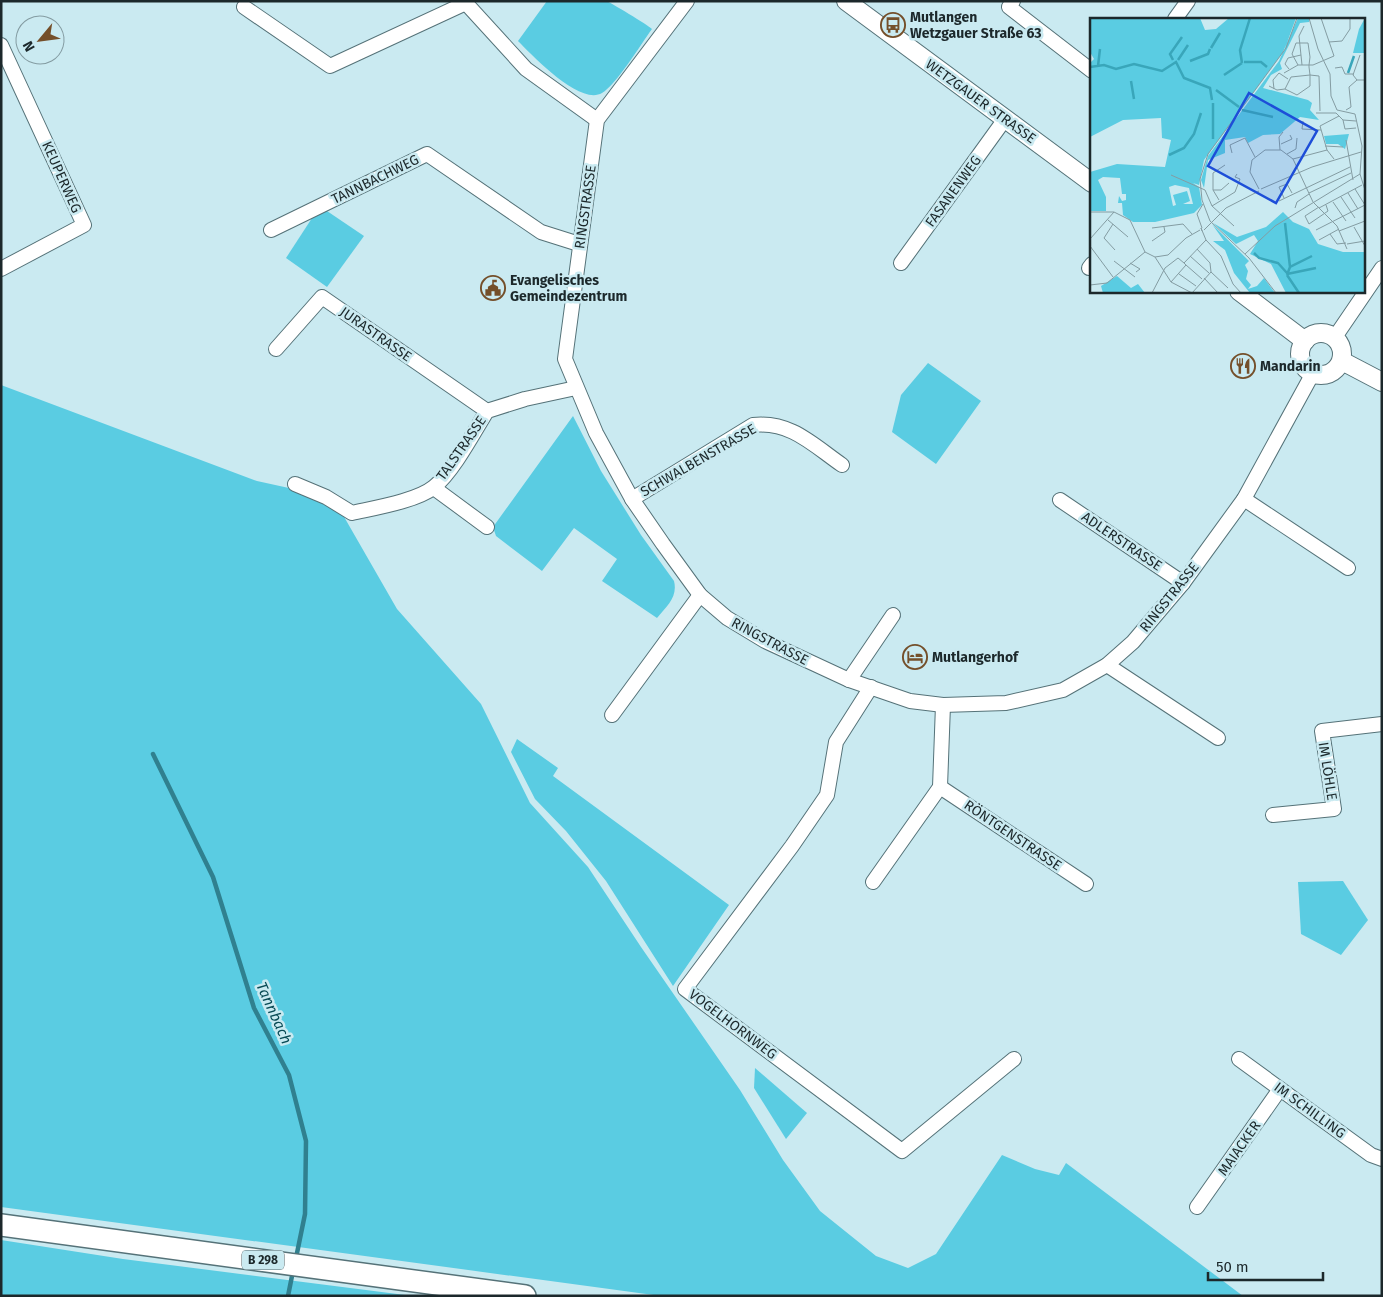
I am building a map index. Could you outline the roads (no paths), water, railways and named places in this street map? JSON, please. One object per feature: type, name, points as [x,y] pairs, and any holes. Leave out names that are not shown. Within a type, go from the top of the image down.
[{"type":"main road","name":"B 298","points":[[1,1225],[525,1296]]},
{"type":"street","name":"RINGSTRASSE","points":[[687,1],[597,120],[565,359],[596,433],[632,499],[700,595],[726,618],[765,641],[850,680],[910,701],[943,705],[1006,703],[1063,690],[1107,665],[1133,642],[1183,583],[1244,499],[1313,373]]},
{"type":"street","name":"WETZGAUER STRASSE","points":[[846,1],[1090,181]]},
{"type":"street","points":[[1013,1],[1009,7],[1090,69]]},
{"type":"street","points":[[1175,18],[1188,1]]},
{"type":"street","points":[[244,7],[330,66],[465,2],[526,69],[597,120]]},
{"type":"street","name":"KEUPERWEG","points":[[1,45],[84,225],[1,269]]},
{"type":"street","name":"FASANENWEG","points":[[901,263],[1006,119]]},
{"type":"street","name":"TANNBACHWEG","points":[[271,230],[428,154],[541,232],[579,244]]},
{"type":"street","points":[[1366,291],[1382,268]]},
{"type":"street","points":[[1240,292],[1305,341]]},
{"type":"street","points":[[1335,337],[1366,292]]},
{"type":"street","name":"JURASTRASSE","points":[[276,349],[322,297],[487,411]]},
{"type":"street","points":[[1316,333],[1329,334],[1335,337],[1342,348],[1342,361],[1333,372],[1326,374],[1313,373],[1303,364],[1301,359],[1302,346],[1305,341],[1316,333]]},
{"type":"street","points":[[1342,361],[1382,382]]},
{"type":"street","name":"TALSTRASSE","points":[[295,484],[326,497],[352,513],[396,503],[434,488],[456,460],[487,411],[525,399],[576,388]]},
{"type":"street","name":"SCHWALBENSTRASSE","points":[[632,499],[753,425],[770,423],[793,431],[842,465]]},
{"type":"street","points":[[434,488],[487,527]]},
{"type":"street","points":[[1244,499],[1348,568]]},
{"type":"street","name":"ADLERSTRASSE","points":[[1060,500],[1183,583]]},
{"type":"street","points":[[612,715],[700,595]]},
{"type":"street","points":[[850,680],[893,615]]},
{"type":"street","points":[[1107,665],[1218,738]]},
{"type":"street","name":"VOGELHORNWEG","points":[[871,687],[836,742],[827,795],[792,846],[685,989],[902,1151],[1014,1059]]},
{"type":"street","points":[[873,882],[940,787],[943,705]]},
{"type":"street","name":"IM LÖHLE","points":[[1273,815],[1334,809],[1322,731],[1382,724]]},
{"type":"street","name":"RÖNTGENSTRASSE","points":[[940,787],[1086,884]]},
{"type":"street","name":"IM SCHILLING","points":[[1240,1059],[1371,1155],[1382,1159]]},
{"type":"street","name":"MAIACKER","points":[[1197,1207],[1280,1089]]},
{"type":"waterway","name":"Tannbach","points":[[153,754],[213,877],[254,1008],[289,1075],[306,1141],[305,1214],[296,1258]]},
{"type":"waterway","name":"Tannbach","points":[[288,1296],[293,1271]]},
{"type":"place","name":"Mutlangen Wetzgauer Straße 63","points":[[893,25]]},
{"type":"place","name":"Evangelisches Gemeindezentrum","points":[[493,288]]},
{"type":"place","name":"Mandarin","points":[[1243,366]]},
{"type":"place","name":"Mutlangerhof","points":[[915,657]]}]
